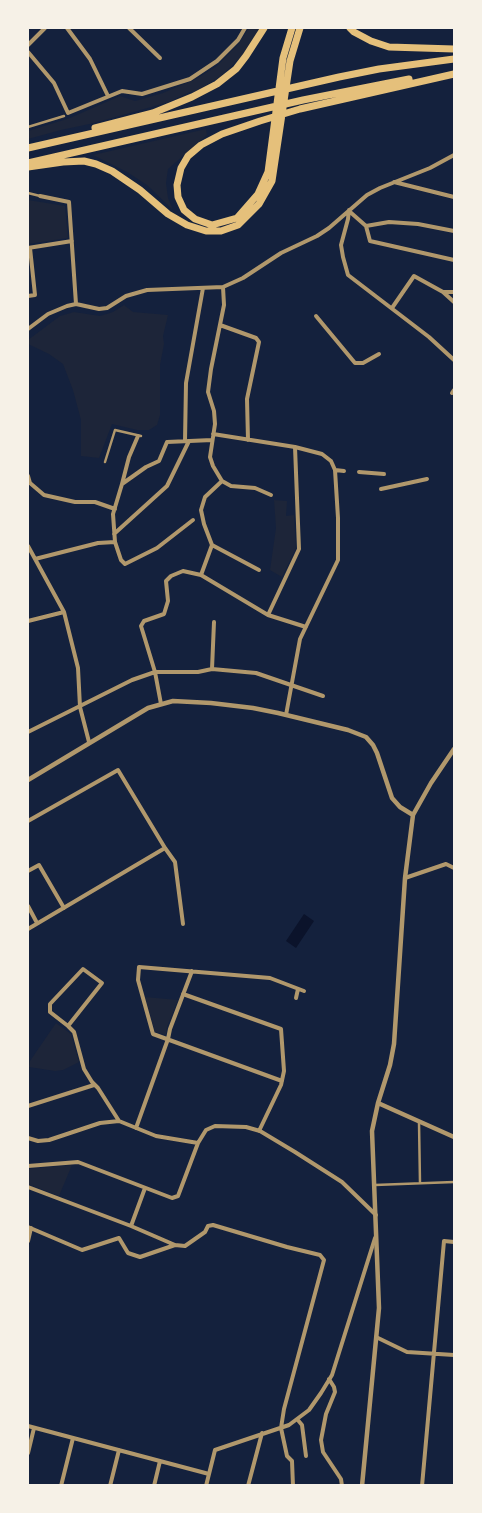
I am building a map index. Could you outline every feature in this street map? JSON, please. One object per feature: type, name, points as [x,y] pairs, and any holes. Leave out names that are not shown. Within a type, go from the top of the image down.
[{"type":"highway","points":[[28,147],[153,113],[192,97],[217,84],[236,69],[264,28]]},
{"type":"highway","points":[[292,28],[284,58],[268,172],[258,194],[238,218],[212,225],[195,219],[184,210],[178,197],[177,185],[181,168],[188,156],[202,145],[222,134],[260,121],[300,109],[454,74]]},
{"type":"highway","points":[[28,167],[84,161],[112,171],[140,190],[168,214],[187,225],[206,231],[221,231],[238,224],[260,204],[272,180],[290,61],[300,28]]},
{"type":"highway","points":[[350,28],[371,41],[389,47],[454,49]]},
{"type":"highway","points":[[28,147],[379,68],[454,59]]},
{"type":"highway","points":[[28,163],[384,83],[454,74]]},
{"type":"street","points":[[28,45],[45,28]]},
{"type":"street","points":[[67,28],[90,59],[108,96]]},
{"type":"street","points":[[130,28],[160,58]]},
{"type":"street","points":[[28,127],[66,115],[122,91],[142,94],[190,79],[218,61],[238,40],[245,28]]},
{"type":"street","points":[[28,52],[54,83],[66,115]]},
{"type":"street","points":[[28,329],[59,308],[76,304],[98,309],[107,308],[126,296],[147,290],[223,287],[243,278],[281,253],[317,236],[367,195],[453,156]]},
{"type":"street","points":[[394,182],[454,197]]},
{"type":"street","points":[[28,193],[69,202],[76,304]]},
{"type":"street","points":[[349,210],[366,226],[370,241],[454,260]]},
{"type":"street","points":[[349,210],[341,245],[348,275],[429,337],[454,360]]},
{"type":"street","points":[[366,226],[389,222],[418,224],[454,231]]},
{"type":"street","points":[[28,296],[36,295],[29,248],[72,241]]},
{"type":"street","points":[[392,308],[414,276],[443,292],[454,302]]},
{"type":"street","points":[[223,287],[224,305],[210,369],[208,392],[214,411],[210,457],[212,466],[222,481],[231,486],[255,488],[271,495]]},
{"type":"street","points":[[114,534],[167,486],[187,441],[186,383],[203,288]]},
{"type":"street","points":[[443,292],[454,292]]},
{"type":"street","points":[[316,316],[355,363],[363,364],[379,354]]},
{"type":"street","points":[[220,325],[256,338],[259,342],[247,399],[248,440]]},
{"type":"street","points":[[105,462],[115,430],[140,436],[129,457],[113,514],[115,542],[121,560],[125,564],[157,548],[193,520]]},
{"type":"street","points":[[213,434],[295,447],[322,454],[331,461],[335,470],[338,560],[300,639],[286,715]]},
{"type":"street","points":[[122,484],[146,467],[160,461],[167,442],[212,440]]},
{"type":"street","points":[[268,615],[281,581],[299,549],[295,447]]},
{"type":"street","points":[[335,470],[344,471]]},
{"type":"street","points":[[359,472],[384,474]]},
{"type":"street","points":[[28,476],[30,483],[44,495],[75,502],[95,502],[115,509]]},
{"type":"street","points":[[381,489],[427,480]]},
{"type":"street","points":[[201,575],[212,545],[201,510],[205,497],[222,481]]},
{"type":"street","points":[[35,560],[98,543],[115,542]]},
{"type":"street","points":[[212,545],[259,570]]},
{"type":"street","points":[[28,546],[64,612],[78,668],[80,707],[89,742]]},
{"type":"street","points":[[161,704],[141,626],[144,621],[164,614],[168,600],[166,582],[171,576],[183,571],[201,575],[268,615],[306,628]]},
{"type":"street","points":[[28,621],[64,612]]},
{"type":"street","points":[[212,669],[214,622]]},
{"type":"street","points":[[28,732],[132,680],[154,672],[198,672],[212,669],[256,673],[323,696]]},
{"type":"street","points":[[28,780],[148,708],[161,704],[185,701],[211,703],[253,708],[286,715],[348,730],[366,737],[374,744],[392,798],[400,807],[413,815]]},
{"type":"street","points":[[362,1486],[379,1308],[372,1131],[394,1044],[405,878],[413,815],[431,783],[454,749]]},
{"type":"street","points":[[28,821],[118,770],[164,848],[175,862],[183,924]]},
{"type":"street","points":[[28,929],[164,848]]},
{"type":"street","points":[[405,878],[446,864],[454,868]]},
{"type":"street","points":[[28,871],[39,865],[64,908]]},
{"type":"street","points":[[28,906],[37,923]]},
{"type":"street","points":[[282,1081],[153,1034],[138,980],[139,967],[270,978],[304,991]]},
{"type":"street","points":[[68,1026],[102,983],[83,969],[50,1004],[50,1012],[74,1032],[84,1069],[119,1121]]},
{"type":"street","points":[[136,1128],[192,971]]},
{"type":"street","points":[[296,998],[298,989]]},
{"type":"street","points":[[183,994],[281,1029]]},
{"type":"street","points":[[259,1131],[282,1081],[284,1071],[281,1029],[285,1025]]},
{"type":"street","points":[[28,1106],[95,1085]]},
{"type":"street","points":[[378,1103],[454,1137]]},
{"type":"street","points":[[28,1138],[38,1141],[49,1140],[100,1123],[119,1121],[156,1136],[198,1143]]},
{"type":"street","points":[[419,1121],[420,1183]]},
{"type":"street","points":[[28,1166],[78,1162],[172,1198],[178,1196],[198,1143],[206,1130],[215,1126],[246,1126],[259,1131],[303,1156],[342,1182],[376,1215]]},
{"type":"street","points":[[374,1185],[454,1182]]},
{"type":"street","points":[[28,1187],[132,1226],[175,1245],[185,1246],[205,1232],[208,1226],[213,1225],[287,1247],[326,1255]]},
{"type":"street","points":[[132,1226],[145,1188]]},
{"type":"street","points":[[28,1241],[29,1227],[82,1250],[119,1238],[128,1253],[140,1256],[175,1245]]},
{"type":"street","points":[[206,1486],[215,1450],[281,1428],[309,1410],[329,1379],[377,1231]]},
{"type":"street","points":[[422,1486],[444,1241],[454,1242]]},
{"type":"street","points":[[293,1486],[292,1461],[287,1456],[281,1428],[284,1409],[324,1260],[320,1255]]},
{"type":"street","points":[[360,1262],[367,1264]]},
{"type":"street","points":[[376,1338],[406,1352],[454,1355]]},
{"type":"street","points":[[329,1379],[335,1392],[326,1414],[321,1440],[323,1452],[341,1479],[342,1486]]},
{"type":"street","points":[[297,1419],[302,1425],[306,1456]]},
{"type":"street","points":[[28,1426],[209,1474]]},
{"type":"street","points":[[28,1453],[34,1428]]},
{"type":"street","points":[[248,1486],[262,1433]]},
{"type":"street","points":[[61,1486],[74,1438]]},
{"type":"street","points":[[110,1486],[119,1450]]},
{"type":"street","points":[[154,1486],[160,1461]]},
{"type":"shaded area","points":[[249,28],[260,28],[242,56],[220,77],[194,92],[169,102],[28,139],[28,131],[70,118],[120,96],[135,101],[163,93],[196,79],[217,66],[239,43]]},
{"type":"shaded area","points":[[206,129],[207,135],[168,169],[166,183],[168,198],[173,210],[147,185],[127,172],[93,155]]},
{"type":"shaded area","points":[[28,200],[65,206],[68,238],[28,244]]},
{"type":"shaded area","points":[[124,305],[133,312],[168,315],[163,336],[164,344],[160,365],[160,415],[157,425],[149,430],[137,430],[112,424],[99,458],[81,456],[81,420],[73,390],[63,364],[49,354],[28,344],[28,340],[60,316],[74,312],[100,316],[113,312]]},
{"type":"shaded area","points":[[274,500],[287,501],[286,516],[294,515],[296,548],[282,577],[270,570],[276,528]]},
{"type":"shaded area","points":[[304,914],[314,921],[296,948],[286,941]]},
{"type":"shaded area","points":[[145,997],[178,1000],[167,1027],[166,1035],[155,1032]]},
{"type":"shaded area","points":[[56,1023],[71,1034],[79,1062],[63,1070],[55,1071],[29,1067],[30,1061]]},
{"type":"shaded area","points":[[72,1165],[59,1196],[28,1184],[28,1169]]}]
